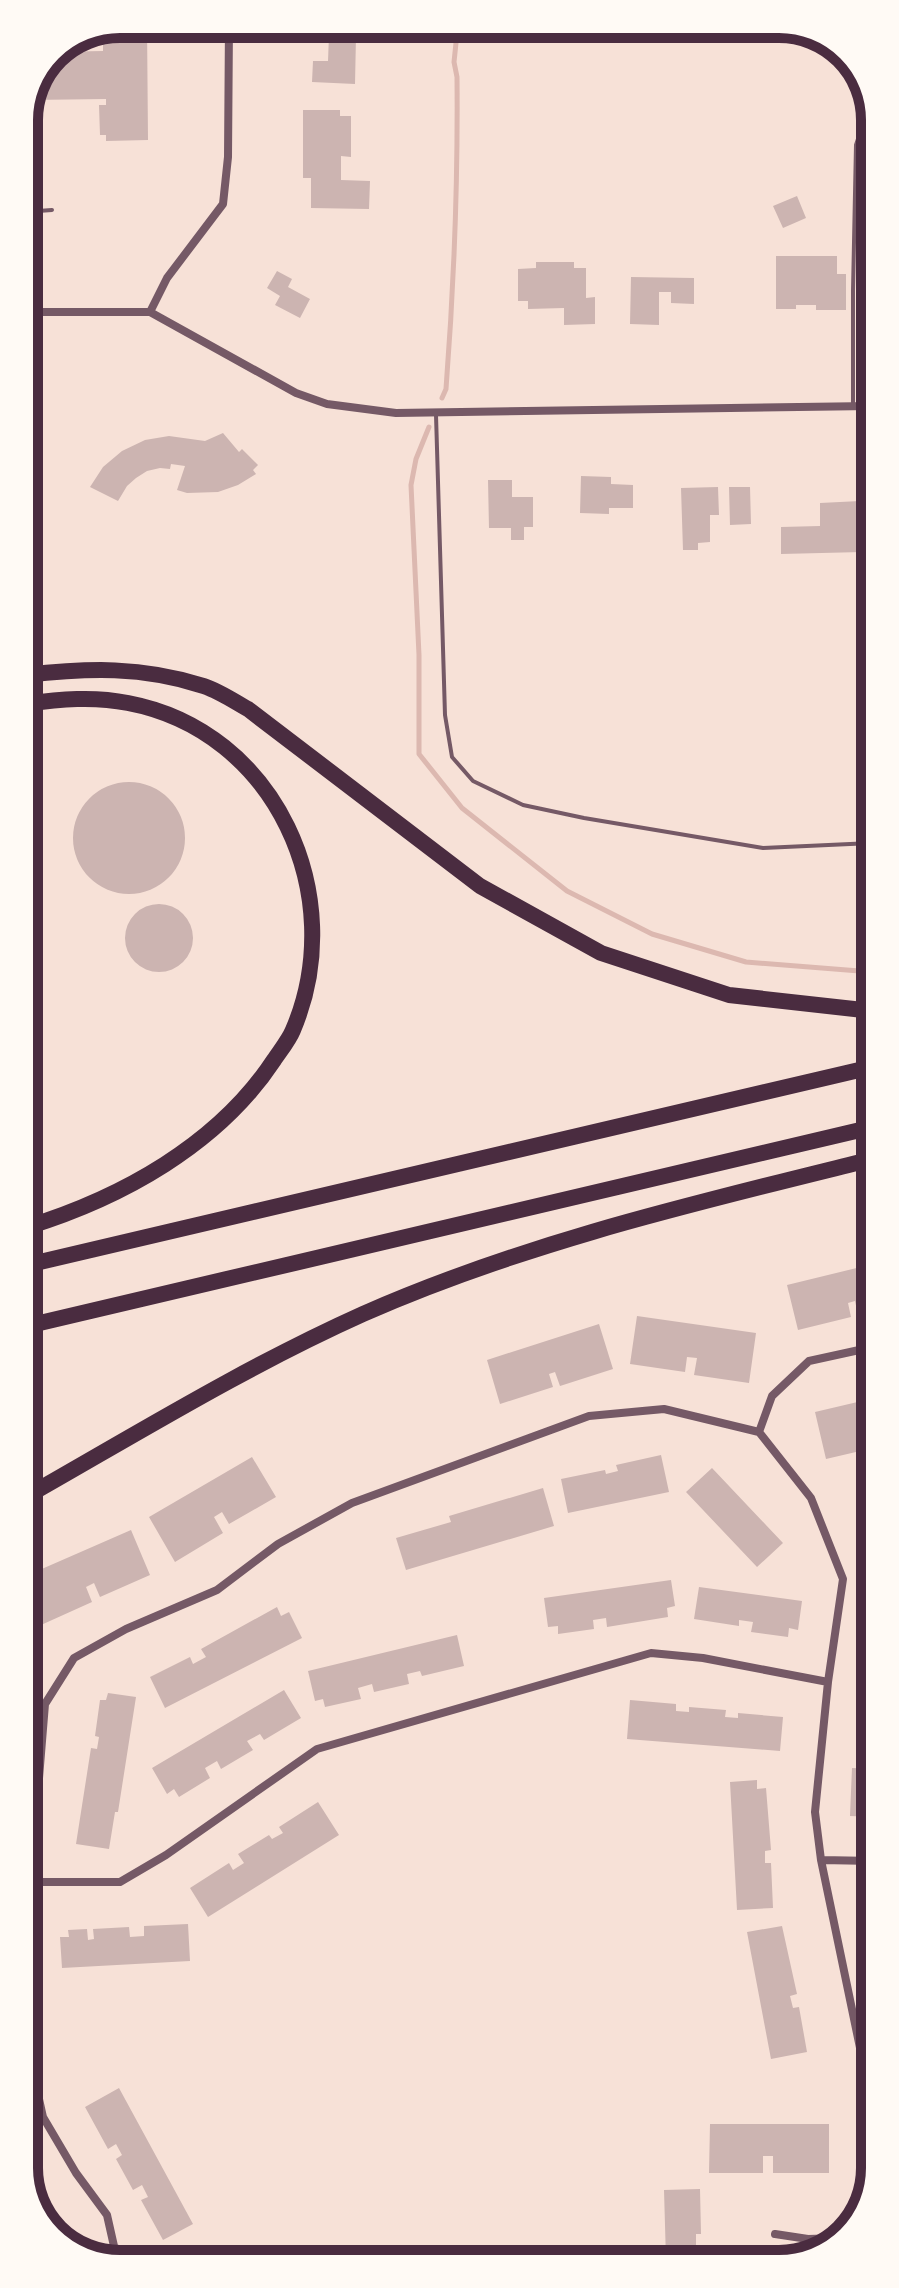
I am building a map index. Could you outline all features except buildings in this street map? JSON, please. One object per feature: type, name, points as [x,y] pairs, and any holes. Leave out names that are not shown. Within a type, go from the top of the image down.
[{"type":"highway","points":[[38,674],[77,669],[130,669],[206,686],[248,709],[480,886],[601,953],[729,995],[861,1011]]},
{"type":"highway","points":[[38,703],[93,698],[130,703],[174,717],[235,757],[260,783],[286,821],[302,858],[311,897],[314,937],[309,983],[293,1032],[264,1076],[230,1115],[201,1140],[155,1170],[38,1223]]},
{"type":"highway","points":[[38,1262],[861,1070]]},
{"type":"highway","points":[[38,1323],[861,1130]]},
{"type":"highway","points":[[38,1490],[185,1405],[302,1342],[365,1313],[476,1269],[645,1216],[861,1162]]},
{"type":"street","points":[[150,312],[167,278],[223,204],[228,157],[229,38]]},
{"type":"street","points":[[38,312],[150,312],[296,393],[327,404],[396,413],[861,407]]},
{"type":"street","points":[[759,1432],[772,1396],[809,1361],[861,1350]]},
{"type":"street","points":[[38,1747],[45,1704],[74,1658],[126,1629],[217,1590],[278,1544],[352,1503],[589,1416],[664,1409],[759,1432],[811,1498],[843,1579],[828,1682],[815,1812],[821,1860],[861,2053]]},
{"type":"street","points":[[38,1882],[120,1882],[166,1855],[317,1749],[651,1653],[703,1658],[828,1682]]},
{"type":"street","points":[[821,1860],[861,1861]]},
{"type":"street","points":[[38,2094],[43,2117],[76,2173],[107,2215],[115,2250]]},
{"type":"street","points":[[38,2117],[43,2117]]},
{"type":"street","points":[[775,2234],[820,2239]]},
{"type":"lane","points":[[853,407],[856,145],[861,132]]},
{"type":"lane","points":[[38,211],[52,210]]},
{"type":"lane","points":[[436,412],[445,715],[452,757],[473,781],[523,805],[763,848],[861,844]]},
{"type":"waterway","points":[[442,398],[446,389],[453,272],[457,38]]},
{"type":"waterway","points":[[429,427],[416,459],[411,485],[419,655],[419,754],[462,808],[567,891],[652,934],[746,962],[861,971]]}]
